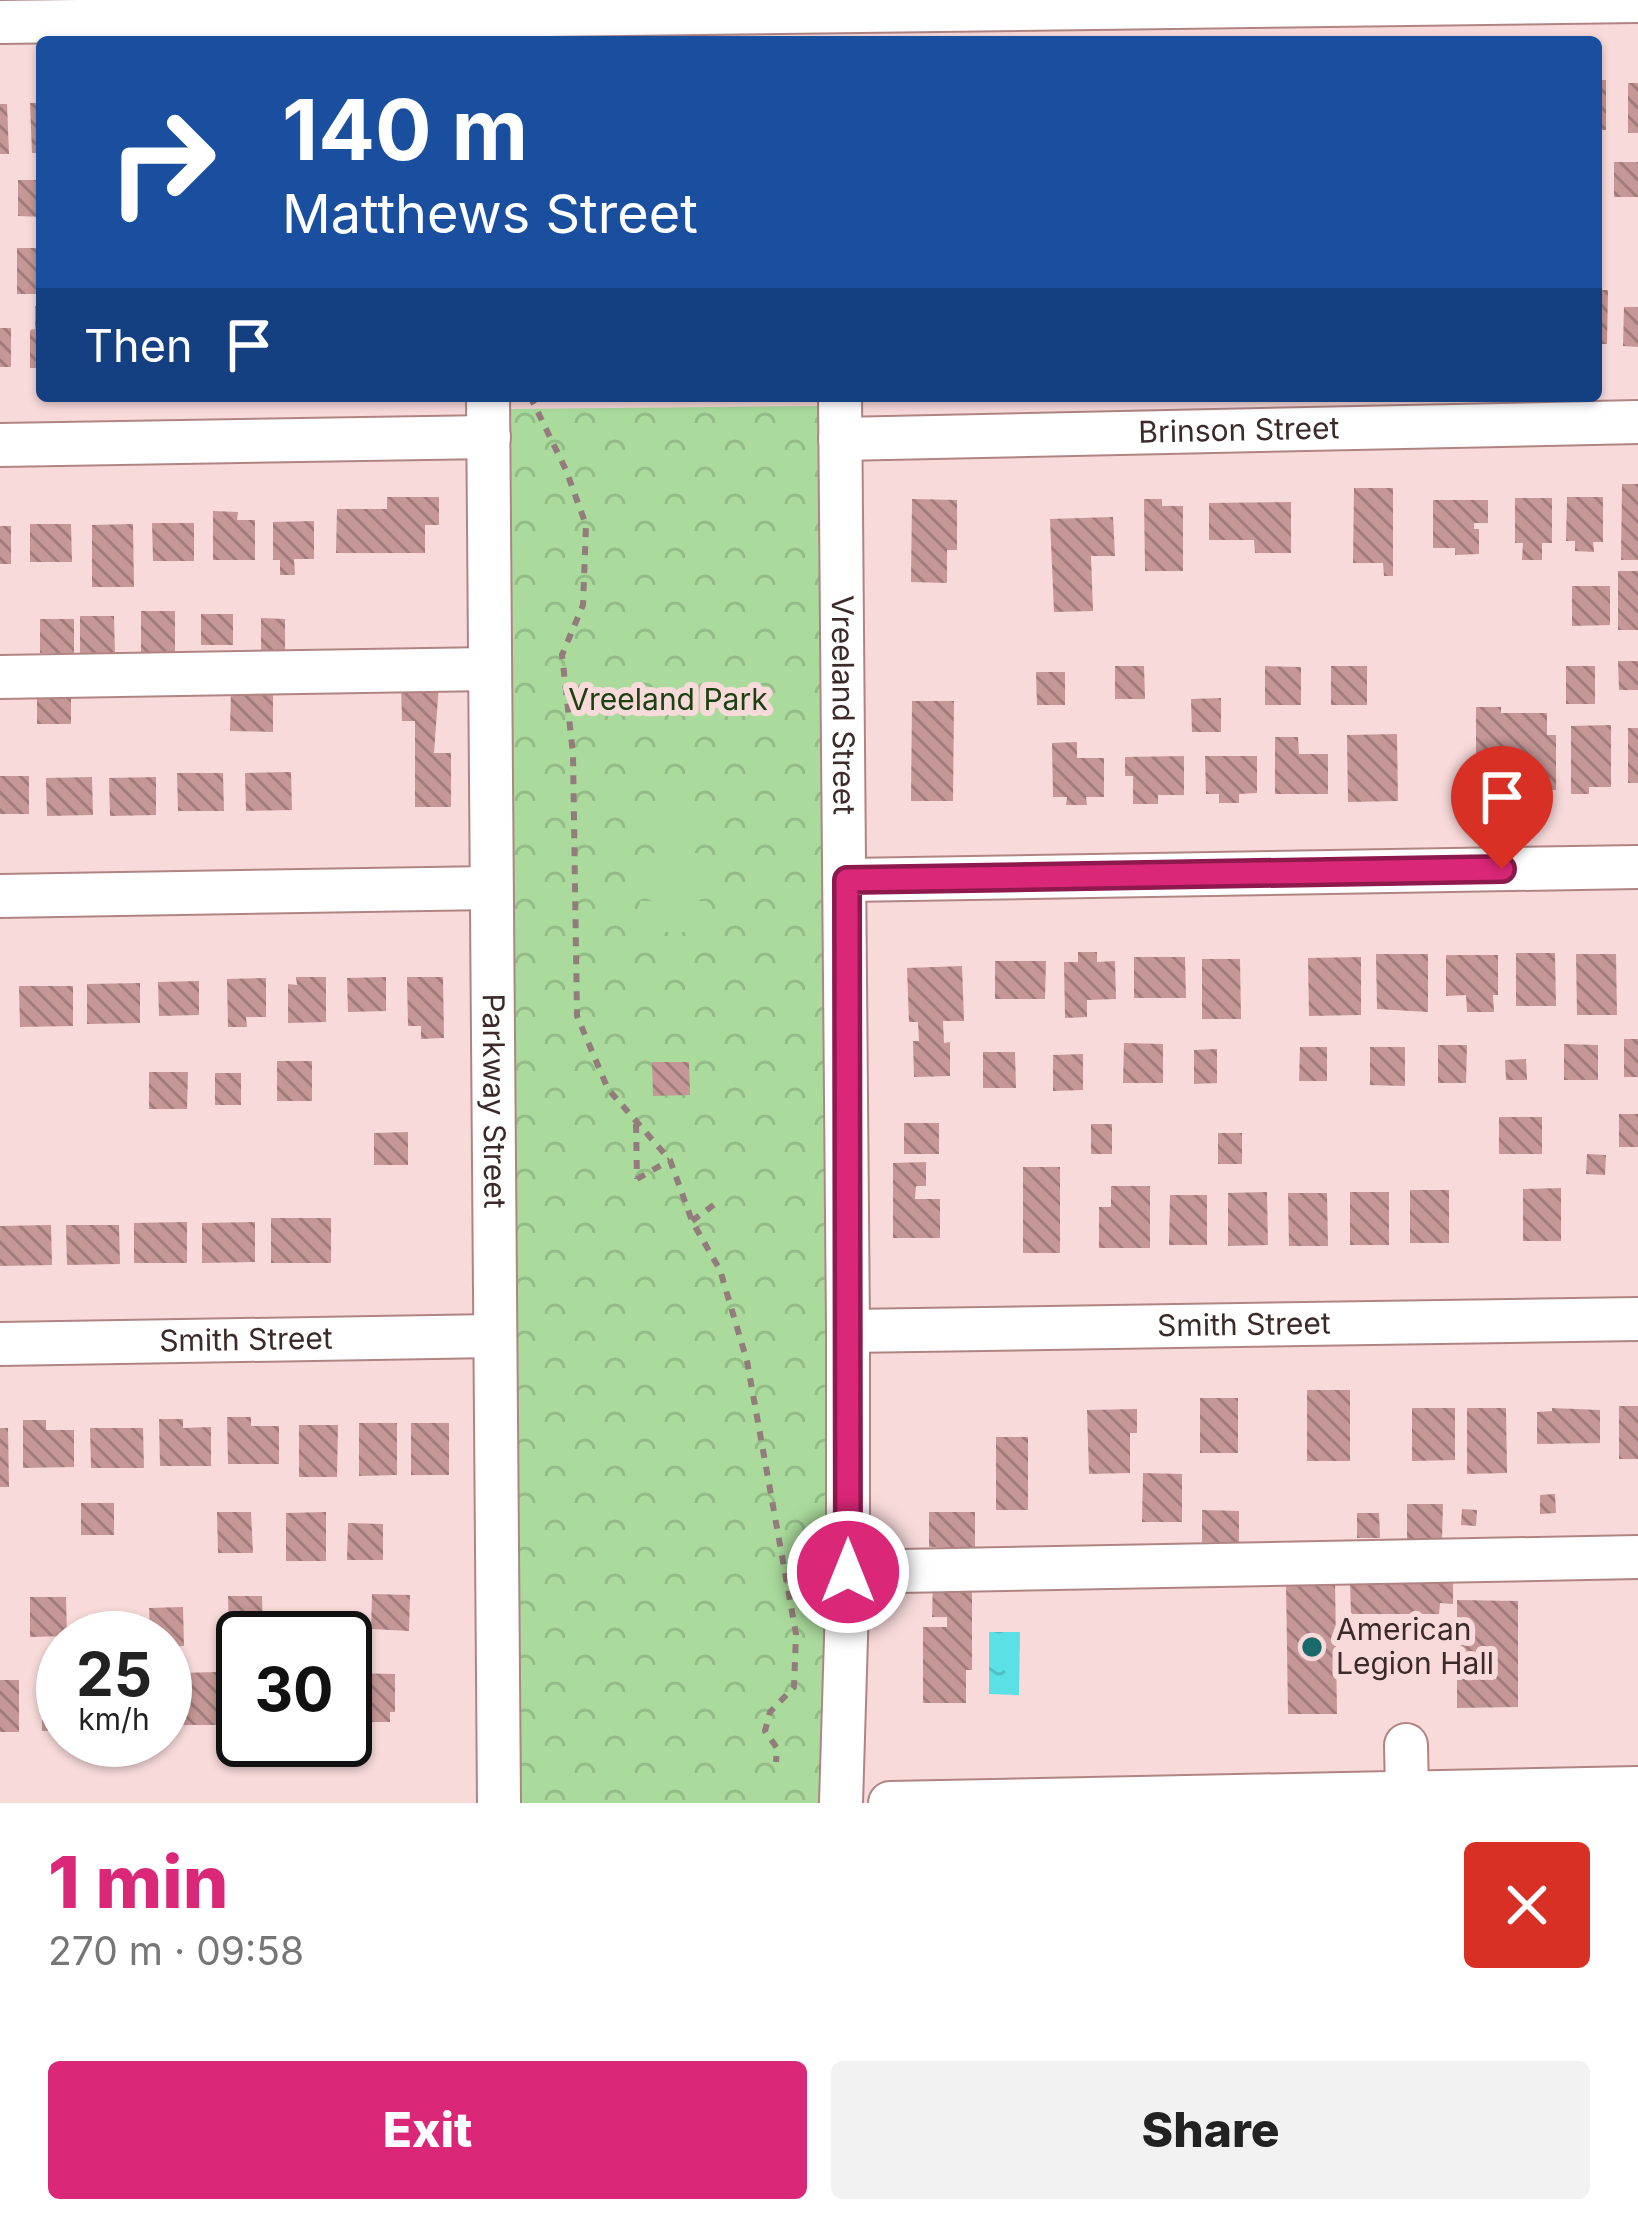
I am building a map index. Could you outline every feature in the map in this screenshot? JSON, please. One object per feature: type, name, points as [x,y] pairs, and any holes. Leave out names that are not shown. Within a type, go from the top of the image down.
[{"type":"street","points":[[0,22],[835,18],[1638,1]]},
{"type":"street","name":"Vreeland Street","points":[[840,402],[848,1330],[841,1803]]},
{"type":"street","points":[[0,446],[489,417]]},
{"type":"street","name":"Parkway Street","points":[[489,417],[499,1803]]},
{"type":"street","name":"Brinson Street","points":[[840,439],[1638,422]]},
{"type":"street","points":[[0,677],[490,669]]},
{"type":"street","points":[[847,880],[1638,867]]},
{"type":"street","points":[[0,896],[491,888]]},
{"type":"street","name":"Smith Street","points":[[848,1330],[1638,1319]]},
{"type":"street","name":"Smith Street","points":[[0,1344],[494,1336]]},
{"type":"street","points":[[848,1572],[1638,1557]]},
{"type":"street","points":[[1406,1745],[1407,1792]]},
{"type":"street","points":[[890,1803],[1638,1788]]},
{"type":"path","points":[[533,402],[586,525],[583,605],[562,655],[572,754],[577,1016],[608,1089],[670,1160],[692,1221],[720,1270],[747,1361],[796,1634],[794,1687],[770,1712],[765,1731],[777,1748],[776,1762]]},
{"type":"path","points":[[636,1120],[637,1179],[670,1160]]},
{"type":"path","points":[[692,1221],[719,1201]]},
{"type":"green space","name":"Vreeland Park","points":[[823,406],[829,1803],[517,1803],[509,409]]},
{"type":"green space","points":[[640,804],[707,804],[707,835],[640,835]]},
{"type":"green space","points":[[640,853],[708,853],[708,883],[640,883]]},
{"type":"green space","points":[[640,901],[707,901],[707,932],[640,932]]},
{"type":"water","points":[[989,1632],[1020,1632],[1019,1695],[989,1694]]},
{"type":"building","points":[[1602,80],[1606,80],[1606,130],[1602,130]]},
{"type":"building","points":[[1628,83],[1638,83],[1638,133],[1628,133]]},
{"type":"building","points":[[30,103],[36,103],[36,153],[32,153]]},
{"type":"building","points":[[0,104],[7,104],[9,154],[0,154]]},
{"type":"building","points":[[1614,162],[1638,162],[1638,197],[1614,197]]},
{"type":"building","points":[[18,180],[36,180],[36,217],[18,216]]},
{"type":"building","points":[[17,248],[36,248],[36,294],[17,294]]},
{"type":"building","points":[[1602,290],[1608,290],[1607,344],[1602,344]]},
{"type":"building","points":[[36,306],[36,368],[30,368],[30,330],[35,329]]},
{"type":"building","points":[[1624,307],[1638,307],[1638,347],[1623,346]]},
{"type":"building","points":[[0,328],[11,328],[11,367],[0,367]]},
{"type":"building","points":[[1622,484],[1638,484],[1638,560],[1621,560]]},
{"type":"building","points":[[1354,488],[1393,488],[1393,576],[1384,576],[1383,563],[1353,563]]},
{"type":"building","points":[[387,497],[439,497],[439,525],[425,525],[425,553],[336,553],[337,509],[387,509]]},
{"type":"building","points":[[1567,497],[1603,497],[1603,542],[1593,542],[1594,552],[1575,551],[1575,541],[1566,541]]},
{"type":"building","points":[[1515,498],[1552,498],[1552,543],[1542,543],[1542,560],[1522,560],[1523,543],[1515,543]]},
{"type":"building","points":[[912,499],[957,500],[957,550],[947,550],[947,583],[911,582]]},
{"type":"building","points":[[1144,499],[1162,499],[1162,506],[1183,506],[1183,571],[1145,571]]},
{"type":"building","points":[[1433,500],[1488,500],[1488,523],[1474,523],[1474,529],[1479,529],[1479,554],[1455,555],[1455,548],[1433,548]]},
{"type":"building","points":[[1291,502],[1291,553],[1255,553],[1254,540],[1209,540],[1209,503]]},
{"type":"building","points":[[213,511],[238,512],[237,520],[255,520],[255,560],[213,560]]},
{"type":"building","points":[[1113,517],[1115,556],[1091,556],[1093,611],[1054,612],[1050,519]]},
{"type":"building","points":[[314,521],[314,559],[294,559],[295,575],[280,575],[280,560],[273,560],[273,522]]},
{"type":"building","points":[[152,523],[194,523],[194,561],[153,561]]},
{"type":"building","points":[[30,524],[71,524],[72,562],[30,562]]},
{"type":"building","points":[[133,524],[134,587],[92,587],[92,525]]},
{"type":"building","points":[[0,526],[11,526],[11,564],[0,564]]},
{"type":"building","points":[[1618,571],[1638,571],[1638,630],[1618,630]]},
{"type":"building","points":[[1572,586],[1610,586],[1610,625],[1572,626]]},
{"type":"building","points":[[141,611],[175,611],[175,655],[141,655]]},
{"type":"building","points":[[201,614],[233,614],[233,645],[201,645]]},
{"type":"building","points":[[80,616],[114,616],[115,656],[80,656]]},
{"type":"building","points":[[261,618],[285,619],[285,651],[261,650]]},
{"type":"building","points":[[40,619],[74,619],[74,653],[40,653]]},
{"type":"building","points":[[1618,661],[1638,661],[1638,690],[1619,690]]},
{"type":"building","points":[[1115,666],[1144,666],[1145,699],[1115,699]]},
{"type":"building","points":[[1265,666],[1301,667],[1301,705],[1265,705]]},
{"type":"building","points":[[1331,666],[1367,666],[1367,705],[1331,705]]},
{"type":"building","points":[[1566,666],[1595,666],[1595,704],[1566,704]]},
{"type":"building","points":[[1036,672],[1065,672],[1065,705],[1037,705]]},
{"type":"building","points":[[401,684],[439,684],[434,753],[451,753],[451,807],[415,807],[415,721],[402,721]]},
{"type":"building","points":[[231,687],[273,688],[273,732],[230,731]]},
{"type":"building","points":[[37,690],[71,690],[71,724],[37,724]]},
{"type":"building","points":[[1221,698],[1221,732],[1192,732],[1191,699]]},
{"type":"building","points":[[912,701],[954,701],[953,801],[911,801]]},
{"type":"building","points":[[1476,707],[1501,707],[1501,713],[1547,713],[1547,735],[1556,735],[1556,790],[1519,789],[1519,778],[1476,784]]},
{"type":"building","points":[[1611,725],[1611,787],[1589,787],[1589,794],[1571,794],[1571,726]]},
{"type":"building","points":[[1628,728],[1638,728],[1638,783],[1628,783]]},
{"type":"building","points":[[1397,734],[1398,801],[1348,802],[1347,735]]},
{"type":"building","points":[[1275,737],[1298,737],[1299,754],[1328,754],[1328,794],[1275,794]]},
{"type":"building","points":[[1077,742],[1077,758],[1104,758],[1104,797],[1086,797],[1087,805],[1066,805],[1067,797],[1053,797],[1052,743]]},
{"type":"building","points":[[1184,756],[1184,795],[1158,795],[1158,804],[1133,804],[1133,776],[1125,776],[1125,757]]},
{"type":"building","points":[[1205,756],[1257,756],[1257,793],[1239,794],[1239,803],[1219,803],[1219,794],[1206,794]]},
{"type":"building","points":[[291,772],[292,810],[246,811],[245,773]]},
{"type":"building","points":[[177,773],[223,773],[224,811],[178,811]]},
{"type":"building","points":[[0,776],[29,776],[29,814],[0,814]]},
{"type":"building","points":[[92,777],[93,815],[47,816],[46,778]]},
{"type":"building","points":[[156,777],[156,815],[110,816],[109,778]]},
{"type":"building","points":[[1078,952],[1097,952],[1097,962],[1115,961],[1116,999],[1087,1000],[1087,1017],[1065,1018],[1064,962],[1078,962]]},
{"type":"building","points":[[1516,953],[1555,953],[1556,1006],[1516,1006]]},
{"type":"building","points":[[1376,954],[1428,954],[1428,1012],[1377,1009]]},
{"type":"building","points":[[1576,954],[1616,954],[1617,1015],[1577,1015]]},
{"type":"building","points":[[1446,955],[1498,955],[1494,1012],[1467,1012],[1466,995],[1446,996]]},
{"type":"building","points":[[1134,957],[1185,957],[1186,998],[1134,998]]},
{"type":"building","points":[[1361,957],[1361,1015],[1309,1016],[1308,958]]},
{"type":"building","points":[[1202,959],[1240,959],[1241,1019],[1202,1019]]},
{"type":"building","points":[[995,961],[1046,961],[1045,999],[995,999]]},
{"type":"building","points":[[962,966],[964,1021],[943,1021],[944,1043],[950,1042],[950,1076],[914,1077],[913,1041],[919,1041],[918,1022],[909,1022],[907,968]]},
{"type":"building","points":[[296,977],[326,977],[326,1022],[288,1023],[288,984],[297,985]]},
{"type":"building","points":[[386,977],[386,1011],[348,1012],[347,978]]},
{"type":"building","points":[[407,977],[443,977],[444,1038],[421,1039],[421,1026],[408,1026]]},
{"type":"building","points":[[266,978],[266,1017],[246,1017],[247,1027],[228,1027],[227,979]]},
{"type":"building","points":[[199,981],[199,1015],[159,1016],[158,982]]},
{"type":"building","points":[[140,983],[140,1023],[87,1024],[87,984]]},
{"type":"building","points":[[19,986],[73,986],[73,1026],[20,1027]]},
{"type":"building","points":[[1624,1039],[1638,1039],[1638,1077],[1624,1077]]},
{"type":"building","points":[[1124,1043],[1163,1044],[1163,1083],[1123,1083]]},
{"type":"building","points":[[1564,1044],[1598,1045],[1598,1080],[1564,1080]]},
{"type":"building","points":[[1438,1045],[1467,1045],[1466,1083],[1438,1083]]},
{"type":"building","points":[[1300,1047],[1327,1047],[1327,1081],[1299,1081]]},
{"type":"building","points":[[1370,1047],[1405,1047],[1405,1086],[1370,1085]]},
{"type":"building","points":[[1217,1049],[1217,1083],[1194,1084],[1194,1050]]},
{"type":"building","points":[[983,1052],[1015,1052],[1016,1088],[983,1088]]},
{"type":"building","points":[[1083,1054],[1083,1090],[1053,1091],[1053,1055]]},
{"type":"building","points":[[1526,1059],[1527,1080],[1506,1080],[1505,1060]]},
{"type":"building","points":[[277,1061],[312,1061],[312,1101],[277,1101]]},
{"type":"building","points":[[652,1062],[689,1062],[690,1095],[653,1096]]},
{"type":"building","points":[[149,1072],[188,1072],[187,1109],[149,1109]]},
{"type":"building","points":[[215,1073],[241,1073],[241,1105],[215,1105]]},
{"type":"building","points":[[1619,1114],[1638,1114],[1638,1147],[1619,1147]]},
{"type":"building","points":[[1499,1117],[1542,1117],[1542,1154],[1499,1154]]},
{"type":"building","points":[[904,1123],[939,1123],[939,1154],[904,1154]]},
{"type":"building","points":[[1091,1124],[1112,1124],[1112,1154],[1091,1154]]},
{"type":"building","points":[[408,1132],[408,1165],[374,1165],[374,1133]]},
{"type":"building","points":[[1218,1133],[1242,1133],[1242,1164],[1218,1164]]},
{"type":"building","points":[[1587,1154],[1606,1155],[1605,1175],[1586,1174]]},
{"type":"building","points":[[926,1162],[926,1186],[916,1186],[915,1199],[940,1199],[940,1238],[893,1238],[893,1163]]},
{"type":"building","points":[[1023,1167],[1060,1167],[1060,1253],[1023,1253]]},
{"type":"building","points":[[1111,1186],[1150,1186],[1150,1248],[1099,1248],[1099,1207],[1111,1207]]},
{"type":"building","points":[[1561,1188],[1561,1241],[1523,1241],[1523,1189]]},
{"type":"building","points":[[1410,1190],[1449,1190],[1449,1243],[1410,1243]]},
{"type":"building","points":[[1267,1192],[1268,1245],[1228,1246],[1228,1193]]},
{"type":"building","points":[[1350,1192],[1389,1192],[1389,1245],[1350,1245]]},
{"type":"building","points":[[1288,1193],[1327,1193],[1328,1246],[1289,1246]]},
{"type":"building","points":[[1170,1195],[1207,1195],[1207,1245],[1169,1245]]},
{"type":"building","points":[[271,1218],[331,1218],[331,1263],[271,1263]]},
{"type":"building","points":[[187,1222],[187,1263],[134,1263],[134,1223]]},
{"type":"building","points":[[255,1222],[255,1262],[202,1263],[202,1223]]},
{"type":"building","points":[[51,1225],[52,1265],[0,1266],[0,1226]]},
{"type":"building","points":[[66,1225],[119,1225],[120,1264],[67,1265]]},
{"type":"building","points":[[1307,1390],[1350,1390],[1350,1461],[1307,1461]]},
{"type":"building","points":[[1200,1398],[1238,1398],[1238,1453],[1200,1453]]},
{"type":"building","points":[[1619,1406],[1638,1406],[1638,1459],[1619,1459]]},
{"type":"building","points":[[1412,1408],[1455,1408],[1455,1460],[1412,1461]]},
{"type":"building","points":[[1467,1408],[1506,1408],[1507,1473],[1467,1474]]},
{"type":"building","points":[[1137,1409],[1137,1433],[1130,1433],[1130,1473],[1089,1474],[1087,1410]]},
{"type":"building","points":[[1600,1410],[1600,1443],[1537,1444],[1537,1412]]},
{"type":"building","points":[[227,1417],[251,1417],[251,1426],[279,1426],[279,1464],[228,1464]]},
{"type":"building","points":[[159,1419],[183,1419],[183,1428],[211,1427],[211,1466],[160,1466]]},
{"type":"building","points":[[23,1420],[46,1420],[46,1430],[74,1430],[74,1467],[23,1468]]},
{"type":"building","points":[[359,1423],[397,1423],[397,1475],[359,1476]]},
{"type":"building","points":[[411,1423],[449,1423],[449,1475],[411,1475]]},
{"type":"building","points":[[299,1425],[338,1425],[337,1477],[299,1477]]},
{"type":"building","points":[[0,1428],[8,1428],[9,1487],[0,1487]]},
{"type":"building","points":[[90,1428],[143,1428],[144,1468],[91,1468]]},
{"type":"building","points":[[996,1437],[1028,1437],[1028,1510],[996,1510]]},
{"type":"building","points":[[1143,1473],[1182,1474],[1182,1522],[1142,1522]]},
{"type":"building","points":[[1555,1494],[1556,1513],[1540,1514],[1540,1495]]},
{"type":"building","points":[[81,1503],[114,1503],[114,1535],[81,1535]]},
{"type":"building","points":[[1407,1504],[1443,1504],[1442,1539],[1407,1539]]},
{"type":"building","points":[[1462,1509],[1477,1510],[1476,1526],[1461,1525]]},
{"type":"building","points":[[1202,1510],[1239,1511],[1239,1542],[1202,1542]]},
{"type":"building","points":[[217,1512],[251,1512],[253,1553],[218,1553]]},
{"type":"building","points":[[326,1512],[326,1561],[286,1561],[286,1513]]},
{"type":"building","points":[[929,1512],[975,1512],[975,1548],[929,1547]]},
{"type":"building","points":[[1357,1513],[1379,1513],[1380,1538],[1357,1538]]},
{"type":"building","points":[[348,1523],[383,1524],[383,1560],[347,1560]]},
{"type":"building","name":"American Legion Hall","points":[[1335,1579],[1337,1714],[1288,1714],[1286,1580]]},
{"type":"building","points":[[1453,1579],[1453,1604],[1440,1603],[1439,1614],[1351,1614],[1350,1580]]},
{"type":"building","points":[[933,1581],[972,1581],[972,1670],[966,1670],[966,1703],[923,1703],[923,1627],[947,1627],[947,1617],[932,1617]]},
{"type":"building","points":[[372,1594],[410,1595],[409,1631],[372,1629]]},
{"type":"building","points":[[228,1596],[262,1596],[262,1611],[228,1611]]},
{"type":"building","points":[[30,1597],[66,1597],[66,1611],[36,1611],[36,1637],[30,1637]]},
{"type":"building","points":[[1457,1600],[1518,1601],[1518,1707],[1457,1708]]},
{"type":"building","points":[[183,1607],[183,1611],[149,1611]]},
{"type":"building","points":[[216,1672],[216,1725],[192,1725],[192,1673]]},
{"type":"building","points":[[372,1674],[395,1674],[395,1712],[390,1712],[390,1722],[372,1722]]},
{"type":"building","points":[[0,1680],[19,1680],[19,1732],[0,1732]]},
{"type":"place","name":"American Legion Hall","points":[[1312,1647]]},
{"type":"route","points":[[848,1572],[847,880],[1502,869]]}]
